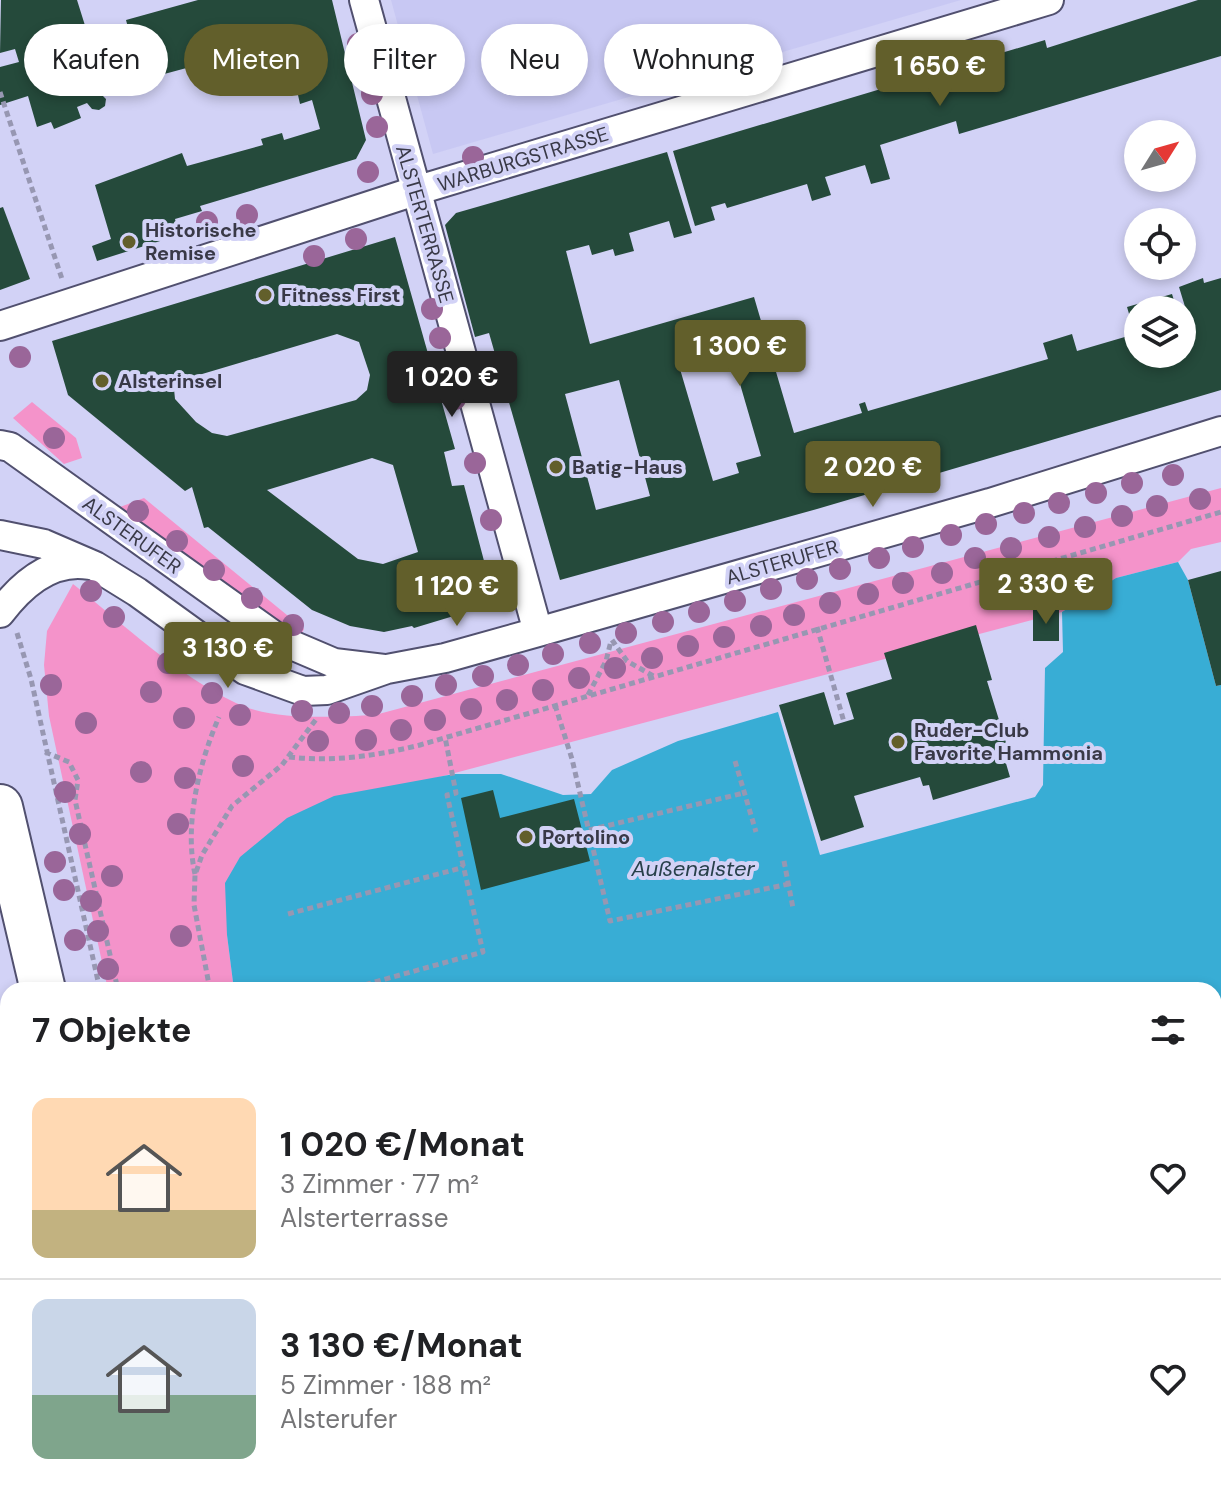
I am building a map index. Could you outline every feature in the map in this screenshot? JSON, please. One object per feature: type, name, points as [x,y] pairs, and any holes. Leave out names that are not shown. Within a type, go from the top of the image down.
[{"type":"main road","points":[[0,807],[41,982]]},
{"type":"street","name":"ALSTERTERRASSE","points":[[364,0],[538,632]]},
{"type":"street","name":"WARBURGSTRASSE","points":[[3,324],[415,191],[1049,0]]},
{"type":"street","name":"ALSTERUFER","points":[[0,535],[44,544],[95,566],[137,592],[245,670],[303,691],[327,690],[387,669],[445,658],[538,632],[610,626],[1221,431]]},
{"type":"street","name":"ALSTERUFER","points":[[3,440],[280,640],[334,663],[387,669]]},
{"type":"street","points":[[0,613],[19,591],[59,564],[95,566]]},
{"type":"path","points":[[0,92],[70,302]]},
{"type":"path","points":[[195,875],[202,855],[232,806],[289,757],[320,760],[368,758],[1221,512]]},
{"type":"path","points":[[610,626],[627,661],[655,677]]},
{"type":"path","points":[[588,695],[606,661],[610,626]]},
{"type":"path","points":[[817,627],[844,722]]},
{"type":"path","points":[[31,679],[98,982]]},
{"type":"path","points":[[555,705],[610,921],[789,884]]},
{"type":"path","points":[[208,982],[194,905],[191,836],[200,780],[219,717]]},
{"type":"path","points":[[375,982],[483,952],[447,795],[456,793],[445,737]]},
{"type":"path","points":[[45,752],[69,762],[78,780],[75,800],[116,982]]},
{"type":"path","points":[[735,761],[756,832]]},
{"type":"path","points":[[589,830],[744,793]]},
{"type":"path","points":[[784,861],[793,908]]},
{"type":"path","points":[[288,914],[463,865]]},
{"type":"shaded area","points":[[391,0],[961,0],[783,52],[783,24],[604,24],[604,96],[632,96],[433,154],[417,96],[465,96],[465,24],[398,24]]},
{"type":"shaded area","points":[[32,402],[76,438],[82,458],[64,464],[13,418]]},
{"type":"shaded area","points":[[1221,488],[1221,542],[1191,549],[1178,562],[1116,578],[1062,612],[417,783],[227,935],[233,982],[106,982],[49,716],[44,665],[47,631],[73,584],[172,664],[236,703],[286,715],[375,715]]},
{"type":"shaded area","points":[[144,498],[304,629],[301,635],[270,620],[120,507]]},
{"type":"water","name":"Außenalster","points":[[1178,562],[1188,580],[1216,686],[1221,685],[1221,982],[233,982],[225,883],[240,857],[287,818],[334,796],[454,774],[501,774],[563,795],[591,794],[612,770],[678,741],[778,712],[820,855],[1035,797],[1043,785],[1045,668],[1063,652],[1062,612],[1116,578]]},
{"type":"building","points":[[1,0],[77,0],[85,24],[24,24],[24,96],[28,96],[0,105],[0,67],[19,62],[15,49],[0,53]]},
{"type":"building","points":[[198,0],[332,0],[344,49],[344,96],[355,96],[366,140],[356,159],[200,206],[202,211],[175,219],[179,235],[97,261],[92,246],[111,239],[95,185],[182,153],[187,166],[263,145],[261,139],[282,133],[284,140],[320,129],[312,100],[300,104],[298,96],[328,96],[328,24],[184,24],[184,69],[168,73],[168,24],[127,24],[126,20]]},
{"type":"building","points":[[1198,0],[1221,0],[1221,56],[959,134],[956,121],[880,145],[890,179],[871,184],[865,165],[825,177],[831,195],[812,201],[807,184],[727,208],[725,203],[711,207],[715,220],[695,226],[673,151],[1045,40],[1047,48]]},
{"type":"building","points":[[28,96],[103,96],[106,99],[105,106],[99,110],[92,109],[87,103],[77,107],[81,118],[54,129],[51,122],[37,127]]},
{"type":"building","points":[[667,152],[692,233],[674,238],[669,221],[629,233],[634,251],[615,256],[613,249],[592,255],[589,245],[566,251],[590,344],[754,297],[794,433],[862,413],[859,404],[865,402],[868,411],[1048,359],[1043,343],[1072,334],[1077,351],[1124,337],[1124,368],[1196,368],[1196,296],[1182,296],[1179,287],[1203,278],[1204,283],[1221,278],[1221,390],[817,509],[560,580],[489,333],[475,337],[445,225],[456,213]],"holes":[[[731,353],[761,456],[736,463],[739,473],[713,481],[680,369]],[[619,380],[650,496],[596,510],[565,394]]]},
{"type":"building","points":[[3,207],[30,279],[0,290],[0,208]]},
{"type":"building","points":[[395,237],[455,449],[444,452],[452,486],[464,485],[493,595],[478,601],[480,608],[414,628],[384,632],[350,626],[312,610],[208,527],[204,528],[192,487],[185,491],[68,395],[52,341]],"holes":[[[337,334],[359,342],[370,375],[367,390],[356,400],[227,436],[212,433],[196,422],[175,399],[174,389],[182,380]],[[372,458],[393,465],[418,552],[383,564],[358,559],[267,490]]]},
{"type":"building","points":[[1221,571],[1221,685],[1216,686],[1188,580]]},
{"type":"building","points":[[1033,610],[1059,610],[1059,641],[1033,641]]},
{"type":"building","name":"Ruder-Club Favorite Hammonia","points":[[976,625],[992,680],[987,681],[1011,759],[1005,760],[1010,777],[933,800],[929,785],[923,786],[920,777],[854,796],[864,827],[821,841],[779,705],[824,692],[834,725],[854,719],[846,693],[892,679],[884,653]]},
{"type":"building","name":"Portolino","points":[[493,790],[500,818],[574,799],[590,861],[481,890],[461,798]]},
{"type":"place","name":"Historische Remise","points":[[129,242]]},
{"type":"place","name":"Fitness First","points":[[265,295]]},
{"type":"place","name":"Alsterinsel","points":[[102,381]]},
{"type":"place","name":"Batig-Haus","points":[[556,467]]},
{"type":"place","name":"Ruder-Club Favorite Hammonia","points":[[898,742]]},
{"type":"place","name":"Portolino","points":[[526,837]]}]
